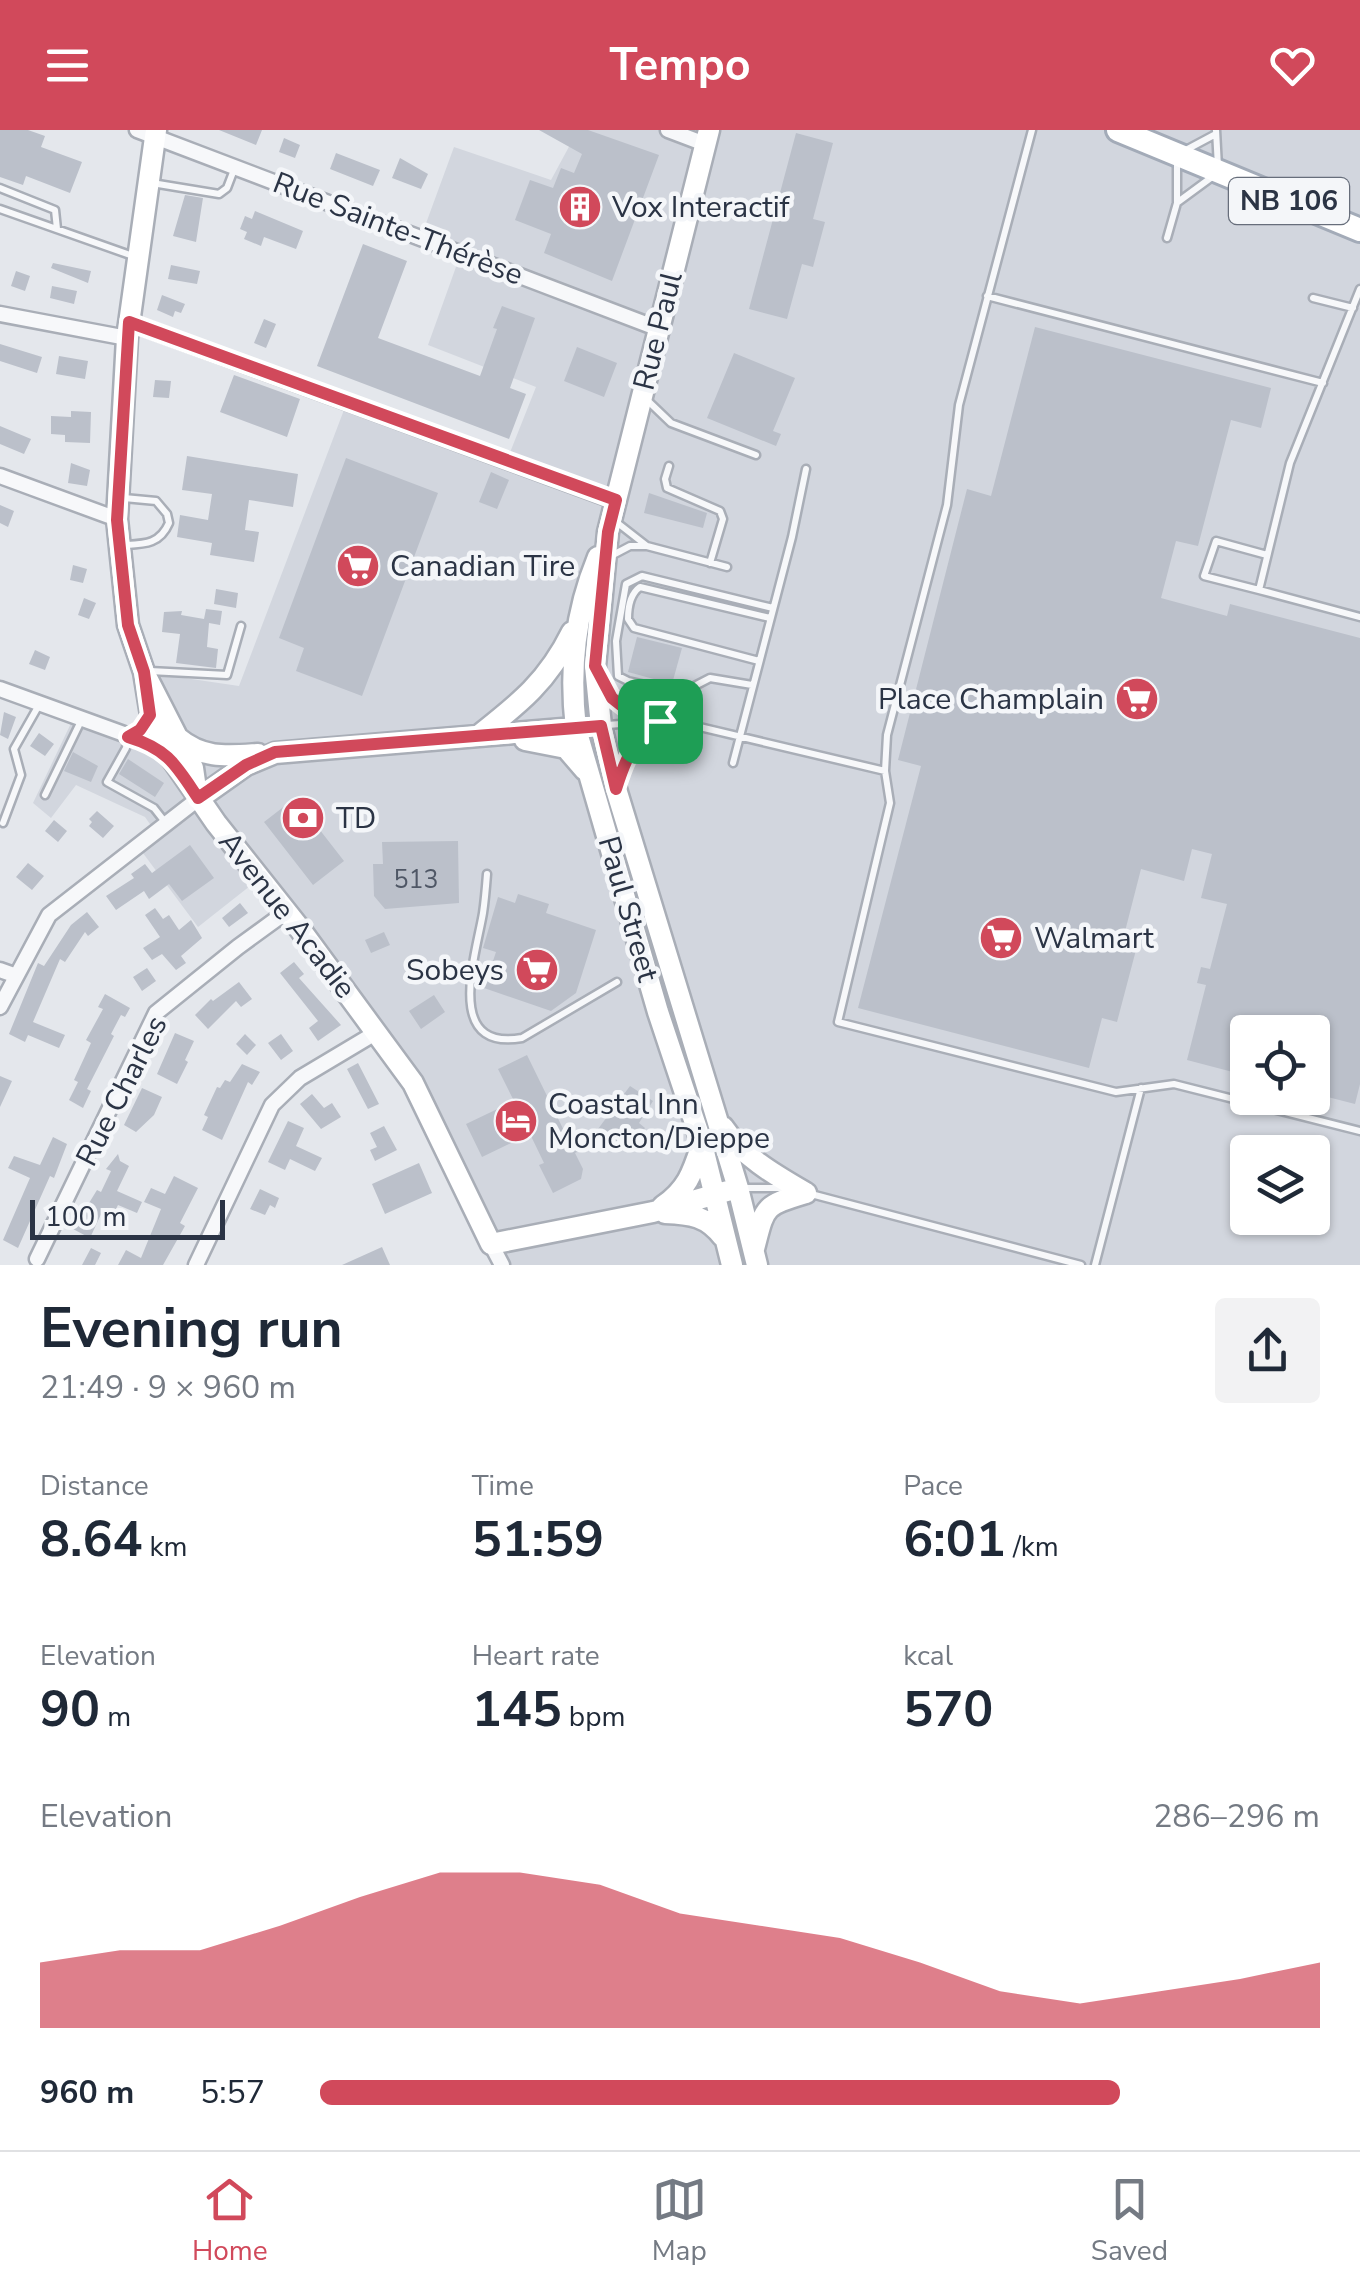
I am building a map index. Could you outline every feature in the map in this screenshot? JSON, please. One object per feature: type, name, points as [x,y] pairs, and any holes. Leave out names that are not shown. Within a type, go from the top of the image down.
[{"type":"main road","name":"NB 106","points":[[1118,130],[1360,230]]},
{"type":"main road","points":[[150,132],[150,182],[128,330],[117,520],[128,625],[144,672],[192,768],[198,798],[246,765],[275,752]]},
{"type":"main road","name":"Rue Paul","points":[[612,517],[707,137]]},
{"type":"main road","name":"Paul Street","points":[[612,517],[595,666],[601,726],[616,789],[716,1118]]},
{"type":"main road","name":"Paul Street","points":[[612,517],[576,623],[572,693],[576,729],[658,1012],[702,1144],[731,1255]]},
{"type":"main road","points":[[478,736],[532,693],[558,662],[576,623]]},
{"type":"main road","name":"Avenue Acadie","points":[[144,672],[150,715],[172,759],[413,1083],[491,1244]]},
{"type":"main road","points":[[178,738],[192,750],[212,756],[601,726]]},
{"type":"main road","points":[[478,736],[566,748],[580,762],[590,781]]},
{"type":"main road","points":[[716,1118],[755,1258]]},
{"type":"main road","points":[[716,1118],[732,1142],[806,1193]]},
{"type":"main road","points":[[654,1212],[680,1194],[691,1180],[702,1144]]},
{"type":"main road","points":[[491,1244],[654,1212],[738,1188]]},
{"type":"main road","points":[[755,1258],[764,1212],[774,1203],[806,1193]]},
{"type":"main road","points":[[654,1212],[700,1216],[712,1222],[731,1255]]},
{"type":"street","points":[[668,130],[707,137]]},
{"type":"street","name":"Rue Sainte-Thérèse","points":[[150,132],[659,329]]},
{"type":"street","points":[[0,314],[128,330],[612,517]]},
{"type":"street","points":[[0,476],[117,520]]},
{"type":"street","points":[[0,688],[151,745],[172,759]]},
{"type":"street","points":[[128,737],[140,730],[150,715]]},
{"type":"street","points":[[0,1007],[7,972],[49,915],[198,798]]},
{"type":"street","name":"Rue Charles","points":[[38,1258],[156,1013],[286,912]]},
{"type":"street","points":[[196,1265],[272,1105],[300,1078],[376,1032]]},
{"type":"street","points":[[491,1244],[502,1265]]},
{"type":"lane","points":[[1032,130],[959,405],[947,505],[887,735],[888,816],[838,1022],[1116,1092],[1174,1084],[1360,1130]]},
{"type":"lane","points":[[1167,238],[1177,202],[1177,154],[1215,132],[1219,172],[1177,202]]},
{"type":"lane","points":[[150,182],[219,194],[227,188],[235,167]]},
{"type":"lane","points":[[0,188],[55,210],[57,230]]},
{"type":"lane","points":[[0,208],[139,258]]},
{"type":"lane","points":[[1258,590],[1290,464],[1360,290]]},
{"type":"lane","points":[[986,296],[1323,383]]},
{"type":"lane","points":[[1313,298],[1352,308]]},
{"type":"lane","points":[[642,395],[671,422],[756,456]]},
{"type":"lane","points":[[669,466],[667,488],[720,511],[723,518],[710,562]]},
{"type":"lane","points":[[732,763],[806,469]]},
{"type":"lane","points":[[118,498],[156,501],[167,514],[168,523],[158,539],[148,544],[120,546]]},
{"type":"lane","points":[[612,517],[647,546]]},
{"type":"lane","points":[[1267,555],[1216,541],[1204,576],[1360,617]]},
{"type":"lane","points":[[605,560],[630,546],[647,546],[728,567]]},
{"type":"lane","points":[[752,685],[710,678],[681,693],[618,676],[616,641],[626,584],[642,576],[773,608]]},
{"type":"lane","points":[[759,660],[634,628],[628,618],[628,607],[640,587],[770,618]]},
{"type":"lane","points":[[144,672],[158,669],[227,676],[241,626]]},
{"type":"lane","points":[[595,666],[612,698],[626,709],[660,721],[740,734],[885,771]]},
{"type":"lane","points":[[4,822],[21,776],[14,750],[39,704]]},
{"type":"lane","points":[[45,795],[82,720]]},
{"type":"lane","points":[[601,726],[660,721]]},
{"type":"lane","points":[[616,789],[627,755],[646,730],[660,721]]},
{"type":"lane","points":[[128,737],[107,782],[154,808],[165,822]]},
{"type":"lane","points":[[487,874],[471,980],[472,1016],[481,1029],[492,1037],[522,1038],[617,982]]},
{"type":"lane","points":[[1095,1265],[1141,1088]]},
{"type":"lane","points":[[738,1188],[771,1187],[806,1193],[1081,1265]]},
{"type":"shaded area","points":[[578,130],[1360,130],[1360,1265],[501,1265],[413,1083],[259,879],[198,927],[134,841],[152,827],[145,817],[76,785],[51,818],[33,803],[74,717],[127,737],[147,723],[144,672],[239,686],[347,402],[507,460],[536,387],[428,345],[461,253],[421,237],[454,147],[551,180]]},
{"type":"building","points":[[0,130],[28,130],[45,136],[41,147],[82,162],[70,193],[26,176],[23,185],[0,177]]},
{"type":"building","points":[[219,130],[262,130],[256,145]]},
{"type":"building","name":"Vox Interactif","points":[[539,130],[588,130],[659,155],[612,281],[544,253],[551,234],[515,220],[530,180],[553,188],[561,168],[574,173],[582,154]]},
{"type":"building","points":[[796,133],[833,143],[813,219],[825,222],[813,267],[802,264],[787,319],[749,309]]},
{"type":"building","points":[[284,138],[300,145],[295,158],[279,152]]},
{"type":"building","points":[[336,153],[380,170],[373,186],[330,169]]},
{"type":"building","points":[[400,158],[428,174],[421,189],[392,178]]},
{"type":"building","points":[[185,195],[203,198],[196,242],[173,236]]},
{"type":"building","points":[[255,211],[303,231],[296,249],[264,237],[261,246],[244,239],[247,232],[240,229],[245,216],[252,219]]},
{"type":"building","points":[[363,244],[407,261],[378,338],[480,376],[502,306],[535,318],[510,388],[526,394],[509,439],[317,366]]},
{"type":"building","points":[[53,263],[91,271],[88,283],[51,268]]},
{"type":"building","points":[[171,265],[200,271],[197,284],[168,279]]},
{"type":"building","points":[[16,271],[30,276],[25,291],[11,286]]},
{"type":"building","points":[[52,286],[77,291],[74,304],[50,298]]},
{"type":"building","points":[[162,295],[185,304],[181,313],[175,311],[173,317],[157,310]]},
{"type":"building","points":[[264,319],[276,324],[266,348],[254,343]]},
{"type":"building","name":"Place Champlain","points":[[1035,327],[1271,388],[1261,428],[1231,420],[1198,546],[1176,541],[1161,598],[1227,616],[1230,604],[1360,638],[1360,1084],[1355,1104],[1330,1098],[1330,1015],[1230,1015],[1230,1071],[1187,1060],[1206,985],[1197,983],[1201,967],[1210,969],[1227,904],[1201,898],[1212,854],[1192,849],[1184,881],[1141,869],[1121,947],[1136,950],[1117,1022],[1102,1018],[1089,1068],[858,1008],[921,766],[898,760],[967,489],[991,496]]},
{"type":"building","points":[[0,344],[42,357],[37,373],[0,361]]},
{"type":"building","points":[[577,347],[617,363],[604,397],[564,381]]},
{"type":"building","points":[[734,353],[795,378],[773,431],[781,434],[776,446],[707,418]]},
{"type":"building","points":[[59,356],[88,361],[85,379],[56,374]]},
{"type":"building","points":[[234,375],[300,399],[287,437],[220,412]]},
{"type":"building","points":[[155,380],[171,381],[169,398],[153,397]]},
{"type":"building","points":[[71,411],[91,412],[90,443],[65,442],[65,435],[51,434],[51,416],[71,417]]},
{"type":"building","points":[[0,426],[31,439],[24,454],[0,444]]},
{"type":"building","points":[[187,456],[298,474],[293,507],[249,500],[245,530],[259,532],[254,562],[210,555],[212,543],[177,537],[180,515],[208,520],[212,494],[182,490]]},
{"type":"building","name":"Canadian Tire","points":[[346,458],[438,493],[362,696],[296,671],[304,648],[279,638]]},
{"type":"building","points":[[71,463],[90,470],[87,486],[68,483]]},
{"type":"building","points":[[491,472],[509,480],[497,509],[479,502]]},
{"type":"building","points":[[649,493],[707,513],[703,528],[644,513]]},
{"type":"building","points":[[0,505],[14,511],[8,527],[0,523]]},
{"type":"building","points":[[73,565],[87,569],[83,583],[70,580]]},
{"type":"building","points":[[216,589],[238,593],[236,608],[214,604]]},
{"type":"building","points":[[84,598],[96,603],[89,619],[78,615]]},
{"type":"building","points":[[206,609],[222,611],[220,625],[209,623],[207,647],[218,649],[216,668],[176,663],[180,634],[162,632],[164,612],[182,611],[181,615],[204,619]]},
{"type":"building","points":[[637,637],[682,648],[672,684],[628,672]]},
{"type":"building","points":[[35,650],[50,657],[45,670],[29,664]]},
{"type":"building","points":[[4,712],[16,717],[8,739],[0,735]]},
{"type":"building","points":[[39,733],[54,744],[45,756],[30,746]]},
{"type":"building","points":[[73,752],[98,766],[91,782],[64,771]]},
{"type":"building","points":[[128,759],[164,783],[155,797],[119,774]]},
{"type":"building","points":[[295,798],[344,861],[313,885],[264,822]]},
{"type":"building","points":[[97,811],[114,826],[103,838],[89,826],[89,819]]},
{"type":"building","points":[[54,820],[67,831],[58,842],[45,831]]},
{"type":"building","points":[[458,841],[459,903],[385,909],[374,896],[373,864],[383,864],[382,842]]},
{"type":"building","points":[[190,845],[214,878],[182,901],[169,884],[149,899],[144,891],[116,910],[106,896],[134,878],[131,874],[145,864],[152,873]]},
{"type":"building","points":[[28,863],[44,876],[32,890],[16,877]]},
{"type":"building","name":"Sobeys","points":[[518,894],[549,904],[546,913],[596,930],[576,993],[551,1011],[484,988],[496,952],[483,948],[498,897],[515,903]]},
{"type":"building","points":[[240,903],[248,913],[229,927],[222,918]]},
{"type":"building","points":[[155,908],[163,919],[169,915],[179,930],[191,920],[202,938],[181,956],[186,963],[176,970],[162,954],[152,960],[143,948],[160,937],[145,915]]},
{"type":"building","points":[[87,912],[99,927],[88,936],[85,932],[65,962],[60,959],[33,1022],[65,1035],[59,1048],[28,1035],[25,1042],[9,1034],[38,963],[44,966],[71,925]]},
{"type":"building","points":[[384,932],[390,945],[371,953],[365,940]]},
{"type":"building","points":[[294,962],[304,974],[299,978],[341,1025],[318,1041],[309,1028],[318,1021],[280,973]]},
{"type":"building","points":[[147,968],[156,981],[142,991],[133,977]]},
{"type":"building","points":[[239,982],[252,999],[241,1007],[236,1001],[208,1029],[195,1015],[211,999]]},
{"type":"building","points":[[105,994],[130,1008],[125,1017],[121,1015],[111,1034],[114,1036],[87,1089],[91,1091],[83,1108],[69,1100],[91,1043],[86,1040],[103,1009],[98,1007]]},
{"type":"building","points":[[434,995],[445,1012],[421,1029],[409,1011]]},
{"type":"building","points":[[175,1033],[194,1041],[177,1084],[157,1074]]},
{"type":"building","points":[[245,1034],[256,1045],[247,1055],[236,1044]]},
{"type":"building","points":[[281,1034],[293,1051],[281,1060],[268,1043]]},
{"type":"building","name":"Coastal Inn Moncton/Dieppe","points":[[527,1055],[570,1143],[585,1135],[590,1145],[575,1153],[583,1169],[581,1179],[553,1193],[530,1134],[482,1157],[466,1124],[514,1101],[498,1069]]},
{"type":"building","points":[[358,1063],[379,1104],[368,1109],[347,1069]]},
{"type":"building","points":[[242,1064],[260,1072],[252,1085],[248,1082],[222,1140],[202,1130],[208,1117],[204,1115],[217,1087],[225,1080],[230,1082]]},
{"type":"building","points":[[0,1076],[12,1081],[0,1107]]},
{"type":"building","points":[[630,1086],[653,1101],[639,1123],[645,1128],[631,1150],[598,1129]]},
{"type":"building","points":[[142,1088],[162,1097],[154,1115],[136,1132],[124,1125]]},
{"type":"building","points":[[312,1094],[324,1108],[332,1103],[341,1117],[321,1129],[300,1104]]},
{"type":"building","points":[[288,1121],[304,1128],[296,1146],[322,1158],[315,1171],[290,1159],[285,1170],[268,1162]]},
{"type":"building","points":[[384,1126],[397,1150],[375,1161],[370,1150],[377,1147],[370,1133]]},
{"type":"building","points":[[53,1137],[67,1144],[18,1248],[3,1240],[30,1178],[8,1168],[14,1156],[40,1165]]},
{"type":"building","points":[[118,1154],[120,1161],[129,1166],[117,1191],[142,1202],[137,1213],[118,1205],[113,1215],[103,1210],[90,1238],[73,1229],[97,1190],[101,1192],[111,1171],[106,1169]]},
{"type":"building","points":[[419,1163],[432,1193],[385,1214],[372,1184]]},
{"type":"building","points":[[174,1176],[198,1188],[180,1223],[185,1226],[163,1265],[118,1265],[126,1250],[141,1258],[161,1209],[144,1202],[151,1188],[165,1194]]},
{"type":"building","points":[[260,1189],[279,1198],[275,1208],[270,1205],[265,1215],[250,1209]]},
{"type":"building","points":[[382,1247],[390,1265],[342,1265]]},
{"type":"building","points":[[91,1248],[101,1253],[95,1265],[82,1265]]},
{"type":"place","name":"Vox Interactif","points":[[580,207]]},
{"type":"place","name":"Canadian Tire","points":[[358,566]]},
{"type":"place","name":"Place Champlain","points":[[1137,699]]},
{"type":"place","name":"TD","points":[[303,818]]},
{"type":"place","name":"Walmart","points":[[1001,938]]},
{"type":"place","name":"Sobeys","points":[[537,970]]},
{"type":"place","name":"Coastal Inn Moncton/Dieppe","points":[[516,1121]]},
{"type":"route","points":[[129,322],[616,500],[608,532],[595,666],[612,698],[626,709],[660,721],[646,730],[627,755],[616,789],[601,726],[275,752],[246,765],[198,798],[172,759],[160,749],[128,737],[147,723],[150,715],[144,672],[128,625],[117,520],[129,322]]}]
